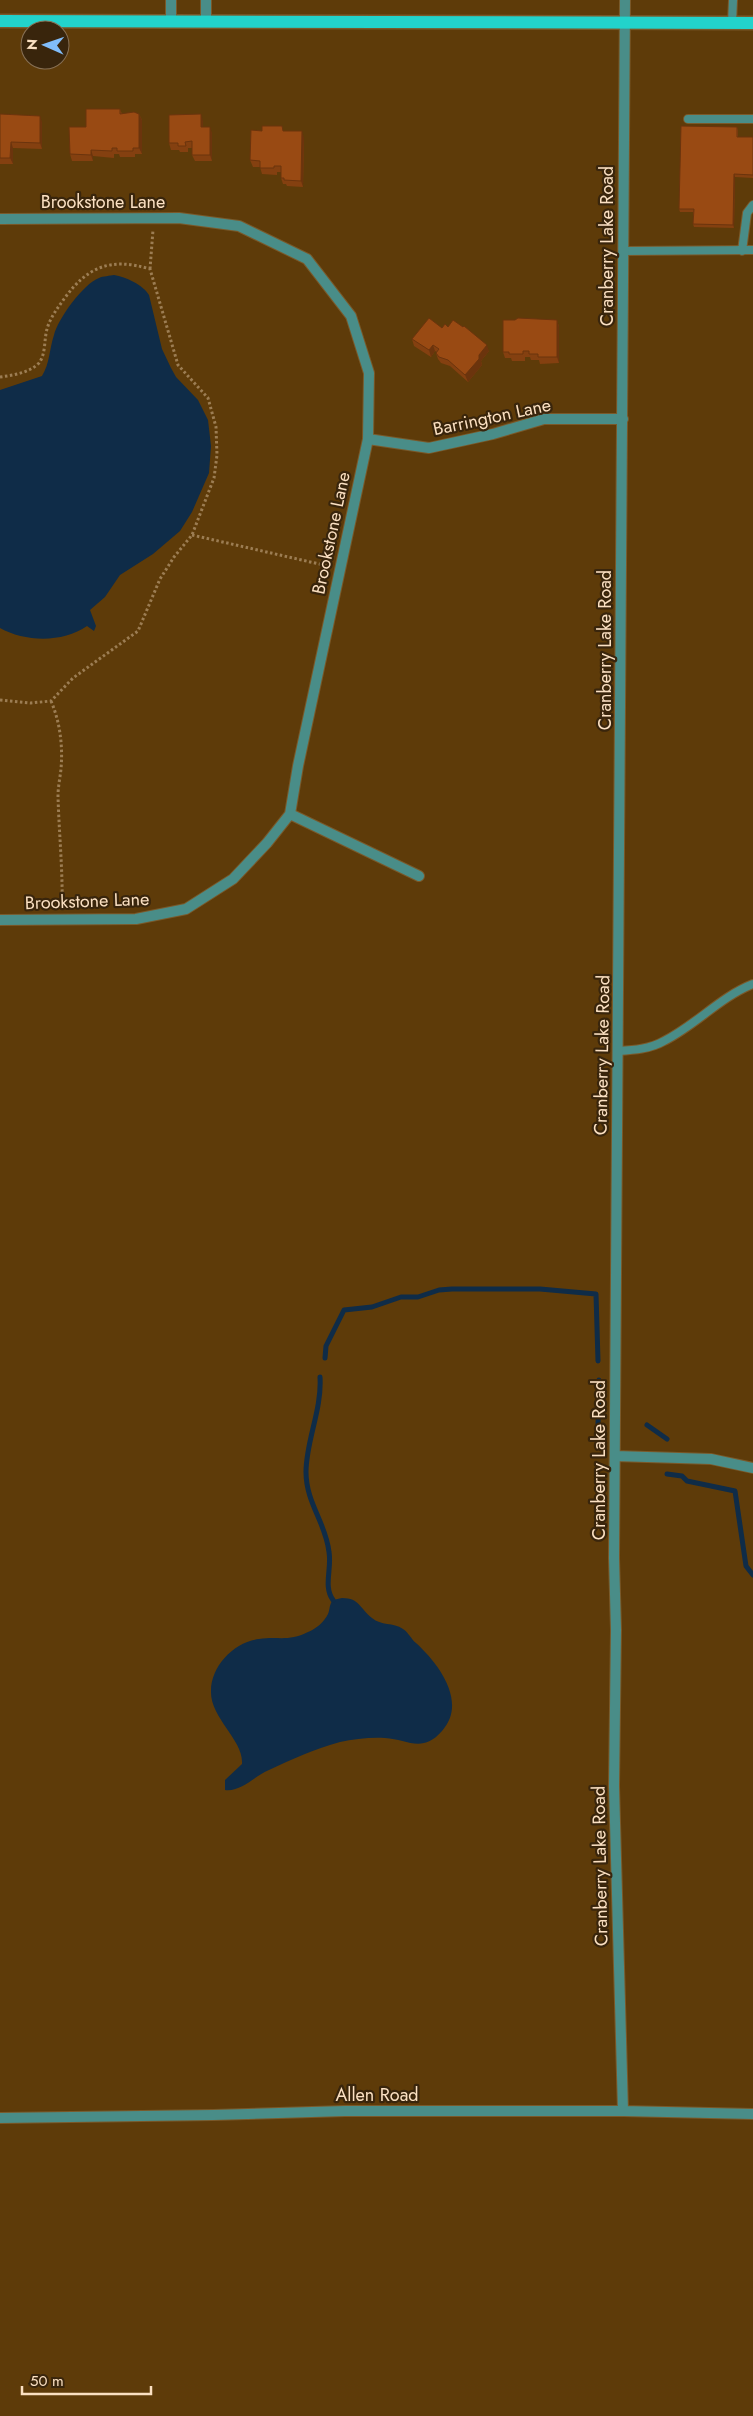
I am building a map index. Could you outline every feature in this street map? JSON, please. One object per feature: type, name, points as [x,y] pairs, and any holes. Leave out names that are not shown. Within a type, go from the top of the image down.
[{"type":"main road","points":[[0,21],[753,23]]},
{"type":"street","points":[[171,0],[171,22]]},
{"type":"street","points":[[206,0],[206,22]]},
{"type":"street","name":"Cranberry Lake Road","points":[[623,2111],[614,1786],[625,0]]},
{"type":"street","name":"Brookstone Lane","points":[[0,219],[179,218],[239,226],[307,259],[351,316],[369,373],[368,439],[298,766],[290,814],[267,843],[233,879],[186,909],[136,919],[0,920]]},
{"type":"street","name":"Barrington Lane","points":[[368,439],[429,448],[494,434],[544,419],[623,419]]},
{"type":"street","points":[[290,814],[419,876]]},
{"type":"street","points":[[615,1456],[711,1459],[753,1468]]},
{"type":"street","name":"Allen Road","points":[[0,2118],[345,2111],[623,2111],[753,2114]]},
{"type":"lane","points":[[732,23],[733,0]]},
{"type":"lane","points":[[688,119],[753,118]]},
{"type":"lane","points":[[742,251],[747,213],[753,205]]},
{"type":"lane","points":[[623,250],[753,250]]},
{"type":"lane","points":[[618,1051],[646,1048],[665,1041],[732,994],[753,984]]},
{"type":"path","points":[[0,700],[31,703],[51,701],[73,678],[138,631],[160,579],[174,556],[192,535],[214,478],[218,455],[216,427],[208,398],[178,365],[150,269],[153,218]]},
{"type":"path","points":[[0,377],[31,370],[41,361],[46,330],[52,315],[73,286],[88,272],[104,266],[121,265],[150,269]]},
{"type":"path","points":[[192,535],[340,569]]},
{"type":"path","points":[[51,701],[57,714],[61,738],[61,768],[58,793],[62,880],[61,920]]},
{"type":"water","points":[[114,275],[134,282],[149,295],[162,349],[176,377],[198,400],[208,420],[211,446],[209,473],[192,512],[180,531],[153,554],[120,575],[105,597],[90,610],[96,626],[94,631],[87,626],[77,632],[56,638],[44,639],[10,633],[0,628],[0,390],[42,376],[47,366],[56,328],[72,303],[93,282],[101,277]]},
{"type":"water","points":[[342,1598],[353,1600],[376,1620],[403,1629],[433,1661],[441,1672],[451,1696],[452,1708],[449,1720],[442,1731],[428,1742],[414,1744],[393,1739],[362,1738],[340,1742],[286,1762],[237,1789],[225,1790],[225,1780],[242,1764],[238,1746],[221,1720],[212,1701],[212,1682],[220,1664],[233,1650],[250,1641],[266,1638],[295,1637],[311,1631],[324,1620],[333,1600]]},
{"type":"building","points":[[86,109],[120,109],[120,114],[134,112],[139,114],[139,148],[133,148],[133,151],[117,151],[117,148],[112,148],[112,151],[91,150],[91,155],[70,154],[69,127],[86,127]]},
{"type":"building","points":[[0,114],[40,116],[40,143],[11,142],[10,158],[0,158]]},
{"type":"building","points":[[201,114],[201,127],[210,127],[210,155],[192,155],[192,141],[185,142],[186,146],[178,146],[178,143],[169,143],[169,115]]},
{"type":"building","points":[[262,126],[282,126],[283,131],[302,131],[301,181],[284,180],[284,178],[281,178],[281,166],[260,168],[260,161],[250,160],[251,130],[262,131]]},
{"type":"building","points":[[681,126],[737,127],[737,137],[753,137],[753,175],[734,174],[733,225],[693,224],[694,209],[679,209]]},
{"type":"building","points":[[429,318],[442,328],[445,324],[448,327],[453,320],[464,326],[487,345],[479,355],[479,359],[465,375],[448,360],[439,357],[436,353],[439,349],[433,345],[429,350],[412,339]]},
{"type":"building","points":[[518,318],[557,320],[557,357],[538,357],[538,354],[529,354],[529,351],[523,351],[523,354],[503,352],[503,320],[515,320]]},
{"type":"waterway","points":[[325,1358],[326,1346],[344,1310],[372,1307],[401,1297],[418,1297],[439,1290],[540,1289],[596,1294],[598,1361]]},
{"type":"waterway","points":[[320,1377],[319,1401],[308,1449],[306,1472],[309,1494],[327,1542],[330,1558],[328,1583],[333,1600]]},
{"type":"waterway","points":[[598,1425],[599,1380]]},
{"type":"waterway","points":[[647,1425],[667,1439]]},
{"type":"waterway","points":[[667,1474],[682,1476],[687,1481],[735,1491],[746,1566],[753,1575]]}]
